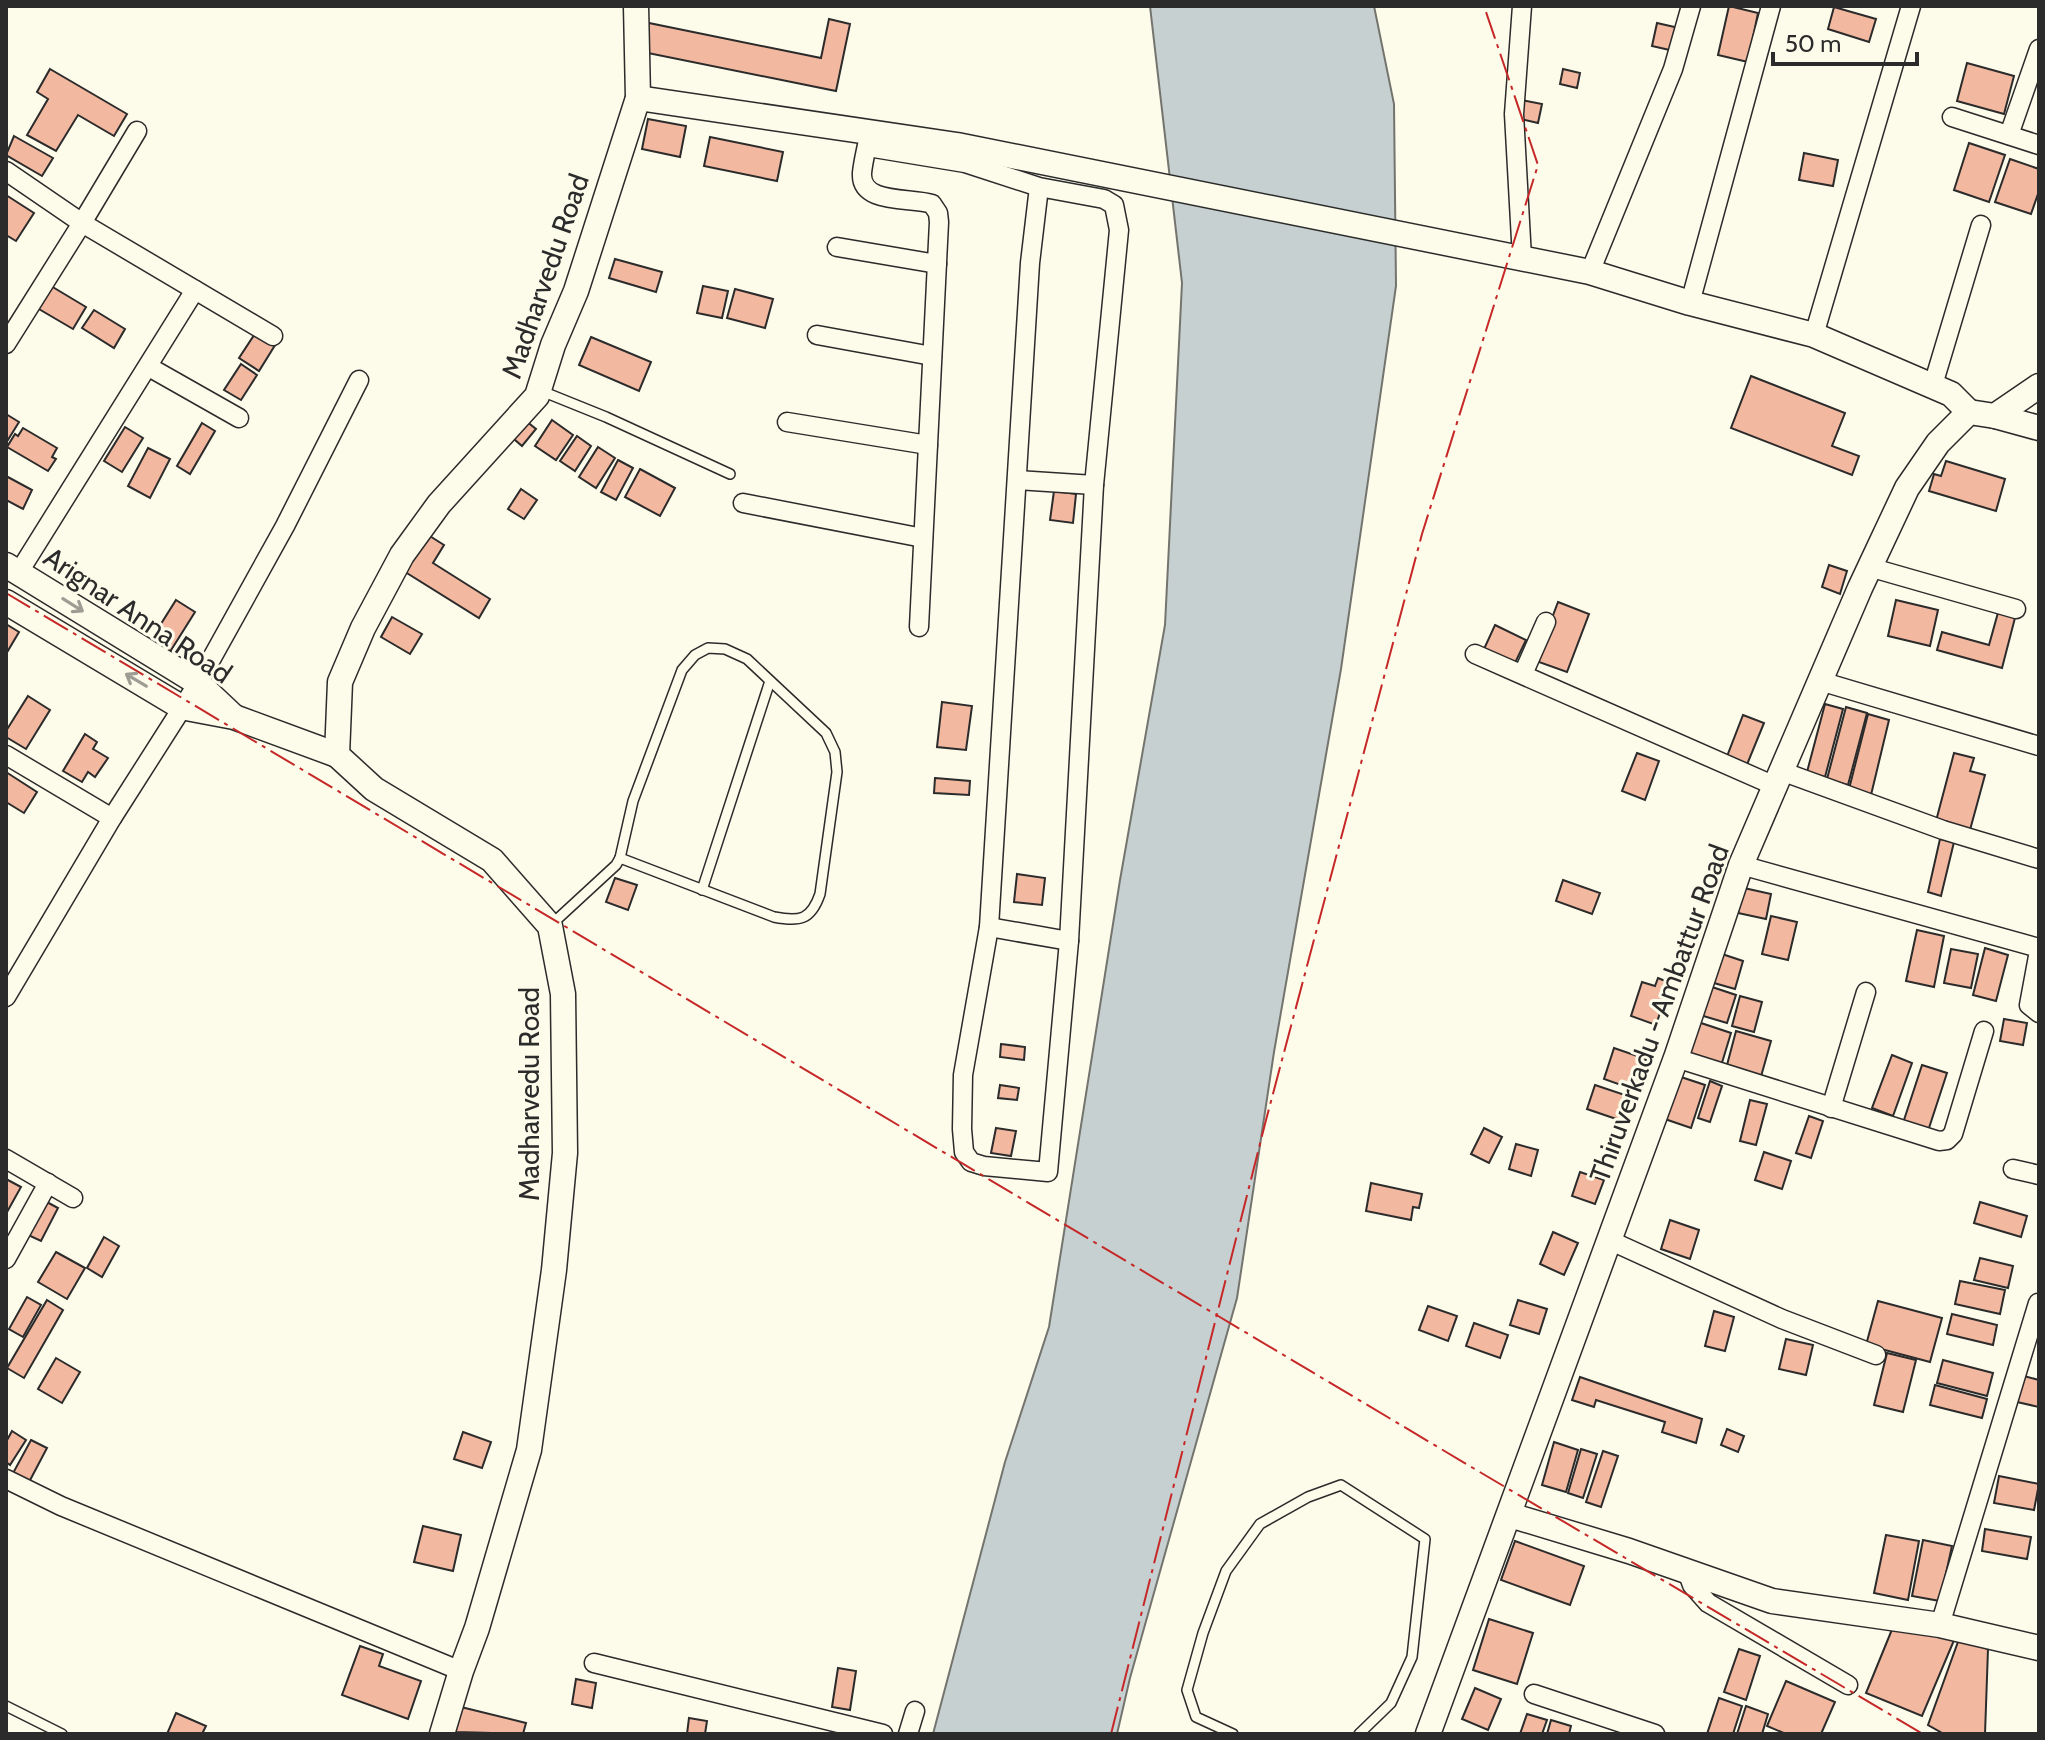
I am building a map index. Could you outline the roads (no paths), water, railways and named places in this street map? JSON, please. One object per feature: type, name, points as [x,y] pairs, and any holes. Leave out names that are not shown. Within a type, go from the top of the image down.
[{"type":"street","name":"Madharvedu Road","points":[[337,755],[340,682],[363,628],[402,555],[439,504],[537,396],[553,345],[576,291],[638,98],[636,6]]},
{"type":"street","points":[[1522,6],[1514,114],[1522,258]]},
{"type":"street","points":[[1590,272],[1673,69],[1691,6]]},
{"type":"street","points":[[1690,303],[1771,6]]},
{"type":"street","points":[[1814,335],[1911,6]]},
{"type":"street","points":[[2009,135],[2039,49]]},
{"type":"street","points":[[638,98],[870,136],[957,145],[1590,272],[1690,303],[1814,335],[1933,385],[1951,394],[1969,412],[2039,428]]},
{"type":"street","points":[[1952,117],[2039,145]]},
{"type":"street","points":[[6,344],[137,131]]},
{"type":"street","points":[[870,136],[874,148],[965,163],[1039,187],[1104,199],[1114,205],[1119,230],[1094,485],[1069,941],[1048,1172],[971,1162],[964,1152],[962,1129],[963,1075],[989,927],[1030,263],[1039,187]]},
{"type":"street","points":[[870,136],[862,175],[867,189],[874,195],[924,201],[935,206],[939,222],[919,627]]},
{"type":"street","points":[[6,171],[82,223],[273,336]]},
{"type":"street","points":[[1933,385],[1981,225]]},
{"type":"street","points":[[837,247],[937,264]]},
{"type":"street","points":[[13,568],[149,367],[195,290]]},
{"type":"street","points":[[817,335],[932,356]]},
{"type":"street","points":[[149,367],[239,418]]},
{"type":"street","points":[[6,997],[112,818],[198,683],[285,526],[359,380]]},
{"type":"street","points":[[1995,416],[2037,391]]},
{"type":"street","name":"Thiruverkadu - Ambattur Road","points":[[1428,1734],[1676,1058],[1741,865],[1869,567],[1907,488],[1938,443],[1969,412]]},
{"type":"street","points":[[787,422],[928,445]]},
{"type":"street","points":[[1017,480],[1094,485]]},
{"type":"street","points":[[743,503],[923,538]]},
{"type":"street","points":[[1869,567],[2016,609]]},
{"type":"street","name":"Arignar Anna Road","points":[[13,568],[198,683],[234,717]]},
{"type":"street","name":"Arignar Anna Road","points":[[6,602],[181,707],[234,717],[337,755]]},
{"type":"street","points":[[1523,674],[1546,622]]},
{"type":"street","points":[[1475,654],[1778,778],[2039,859]]},
{"type":"street","points":[[1820,681],[2039,746]]},
{"type":"street","points":[[6,755],[112,818]]},
{"type":"street","points":[[337,755],[374,789],[492,860],[550,926]]},
{"type":"street","points":[[1741,865],[2039,950],[2029,1005],[2039,1013]]},
{"type":"street","name":"Madharvedu Road","points":[[442,1734],[477,1628],[529,1450],[554,1270],[565,1153],[563,994],[550,926]]},
{"type":"street","points":[[989,927],[1069,941]]},
{"type":"street","points":[[1831,1108],[1866,992]]},
{"type":"street","points":[[1676,1058],[1939,1141],[1947,1140],[1953,1134],[1984,1031]]},
{"type":"street","points":[[6,1159],[73,1198]]},
{"type":"street","points":[[2013,1169],[2039,1175]]},
{"type":"street","points":[[6,1259],[48,1183]]},
{"type":"street","points":[[1609,1240],[1782,1319],[1876,1355]]},
{"type":"street","points":[[1940,1625],[2039,1300]]},
{"type":"street","points":[[6,1479],[61,1506],[461,1671]]},
{"type":"street","points":[[1510,1515],[1772,1601],[1940,1625],[2039,1648]]},
{"type":"street","points":[[1687,1571],[1692,1585],[1708,1603],[1848,1685]]},
{"type":"street","points":[[594,1663],[883,1734]]},
{"type":"street","points":[[1534,1694],[1655,1734]]},
{"type":"street","points":[[908,1734],[915,1711]]},
{"type":"lane","points":[[539,390],[730,474]]},
{"type":"lane","points":[[550,926],[620,858],[633,801],[682,670],[695,655],[708,648],[725,649],[747,659],[826,733],[835,752],[837,772],[820,894],[815,909],[804,918],[790,921],[774,917],[620,858]]},
{"type":"lane","points":[[702,890],[770,681]]},
{"type":"lane","points":[[1233,1734],[1196,1717],[1187,1690],[1203,1633],[1226,1571],[1260,1524],[1308,1497],[1341,1485],[1425,1539],[1412,1657],[1391,1703],[1359,1734]]},
{"type":"lane","points":[[6,1706],[62,1734]]}]
